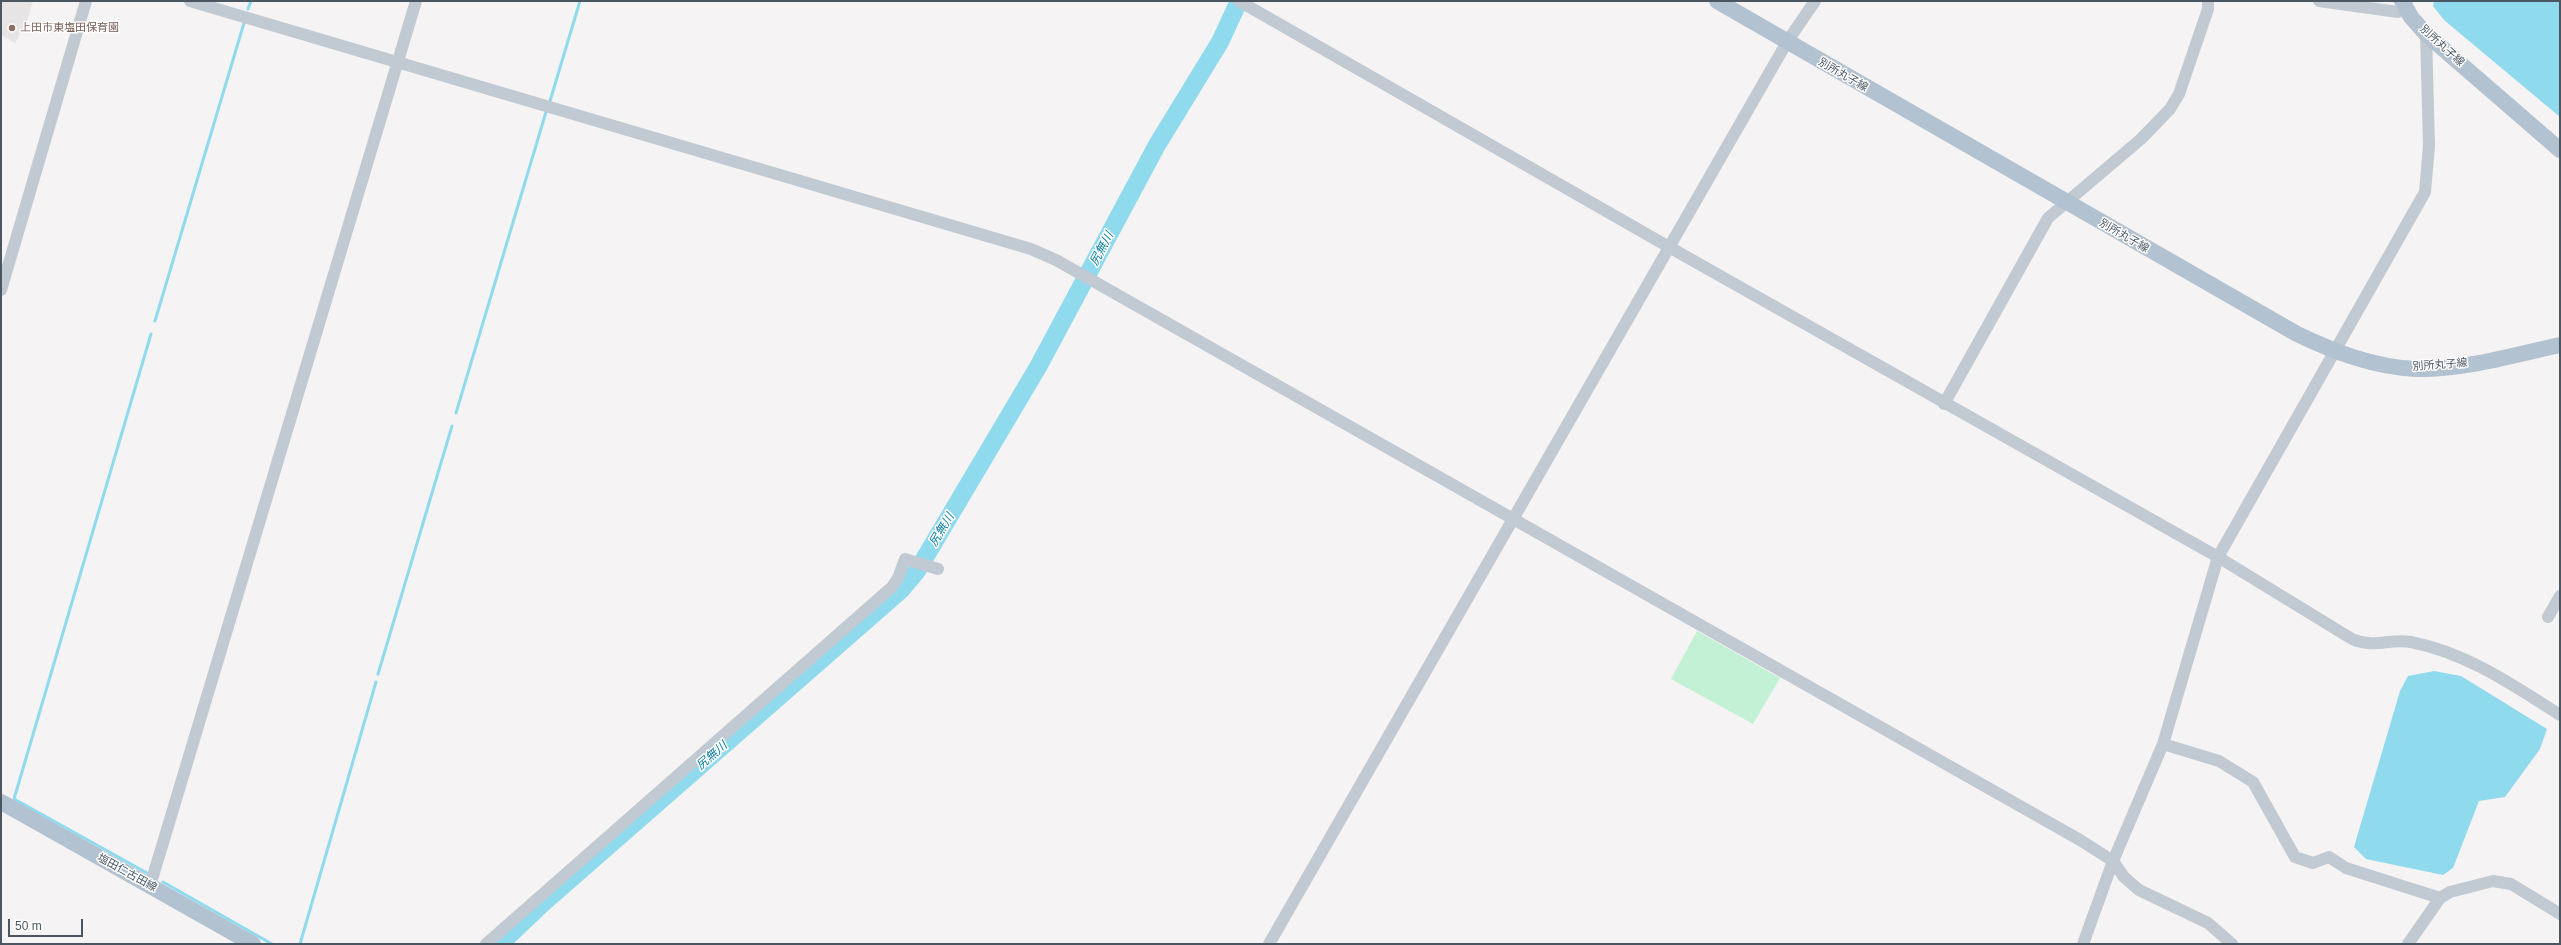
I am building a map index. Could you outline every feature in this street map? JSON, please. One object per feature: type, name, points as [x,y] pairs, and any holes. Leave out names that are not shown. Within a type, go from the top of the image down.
[{"type":"main road","name":"別所丸子線","points":[[1717,1],[2064,202],[2297,334],[2336,352],[2366,361],[2416,369],[2478,362],[2560,345]]},
{"type":"main road","name":"別所丸子線","points":[[2405,2],[2426,34],[2560,150]]},
{"type":"main road","name":"塩田仁古田線","points":[[1,802],[253,944]]},
{"type":"street","points":[[1,290],[86,1]]},
{"type":"street","points":[[190,1],[1031,249],[1099,282],[2113,861],[2124,877],[2138,890],[2208,923],[2232,944]]},
{"type":"street","points":[[150,886],[416,1]]},
{"type":"street","points":[[1269,944],[1787,42],[1815,1]]},
{"type":"street","points":[[1944,404],[2048,218],[2064,202],[2141,139],[2170,108],[2179,94],[2208,9],[2208,1]]},
{"type":"street","points":[[2319,1],[2398,12],[2405,2]]},
{"type":"street","points":[[1245,2],[1944,404],[2218,557],[2352,639],[2372,645],[2411,642],[2453,655],[2482,666],[2560,716]]},
{"type":"street","points":[[2084,944],[2113,861],[2163,744],[2218,557],[2336,352],[2427,187],[2429,146],[2426,34]]},
{"type":"street","points":[[486,944],[892,587],[898,578],[905,559],[934,568]]},
{"type":"street","points":[[2548,617],[2560,596]]},
{"type":"street","points":[[2163,744],[2219,762],[2253,782],[2295,857],[2313,863],[2329,857],[2346,868],[2440,898]]},
{"type":"street","points":[[2408,944],[2440,898],[2450,892],[2493,881],[2512,884],[2560,914]]},
{"type":"shaded area","name":"上田市東塩田保育園","points":[[1,1],[33,1],[27,21],[15,43],[1,35]]},
{"type":"green space","points":[[1697,631],[1780,678],[1753,724],[1671,679]]},
{"type":"water","points":[[2434,1],[2560,1],[2560,117],[2444,20],[2433,6]]},
{"type":"water","points":[[2434,671],[2461,676],[2547,729],[2540,749],[2505,797],[2479,801],[2453,868],[2443,875],[2366,859],[2354,847],[2400,691],[2408,676]]},
{"type":"waterway","points":[[248,9],[251,1]]},
{"type":"waterway","points":[[550,101],[580,1]]},
{"type":"waterway","name":"尻無川","points":[[500,944],[542,904],[901,590],[917,571],[1038,367],[1157,145],[1220,42],[1239,1]]},
{"type":"waterway","points":[[155,321],[244,23]]},
{"type":"waterway","points":[[456,413],[546,112]]},
{"type":"waterway","points":[[147,873],[14,799],[151,334]]},
{"type":"waterway","points":[[378,674],[452,426]]},
{"type":"waterway","points":[[300,944],[376,682]]},
{"type":"waterway","points":[[163,882],[272,944]]},
{"type":"place","name":"上田市東塩田保育園","points":[[12,28]]}]
